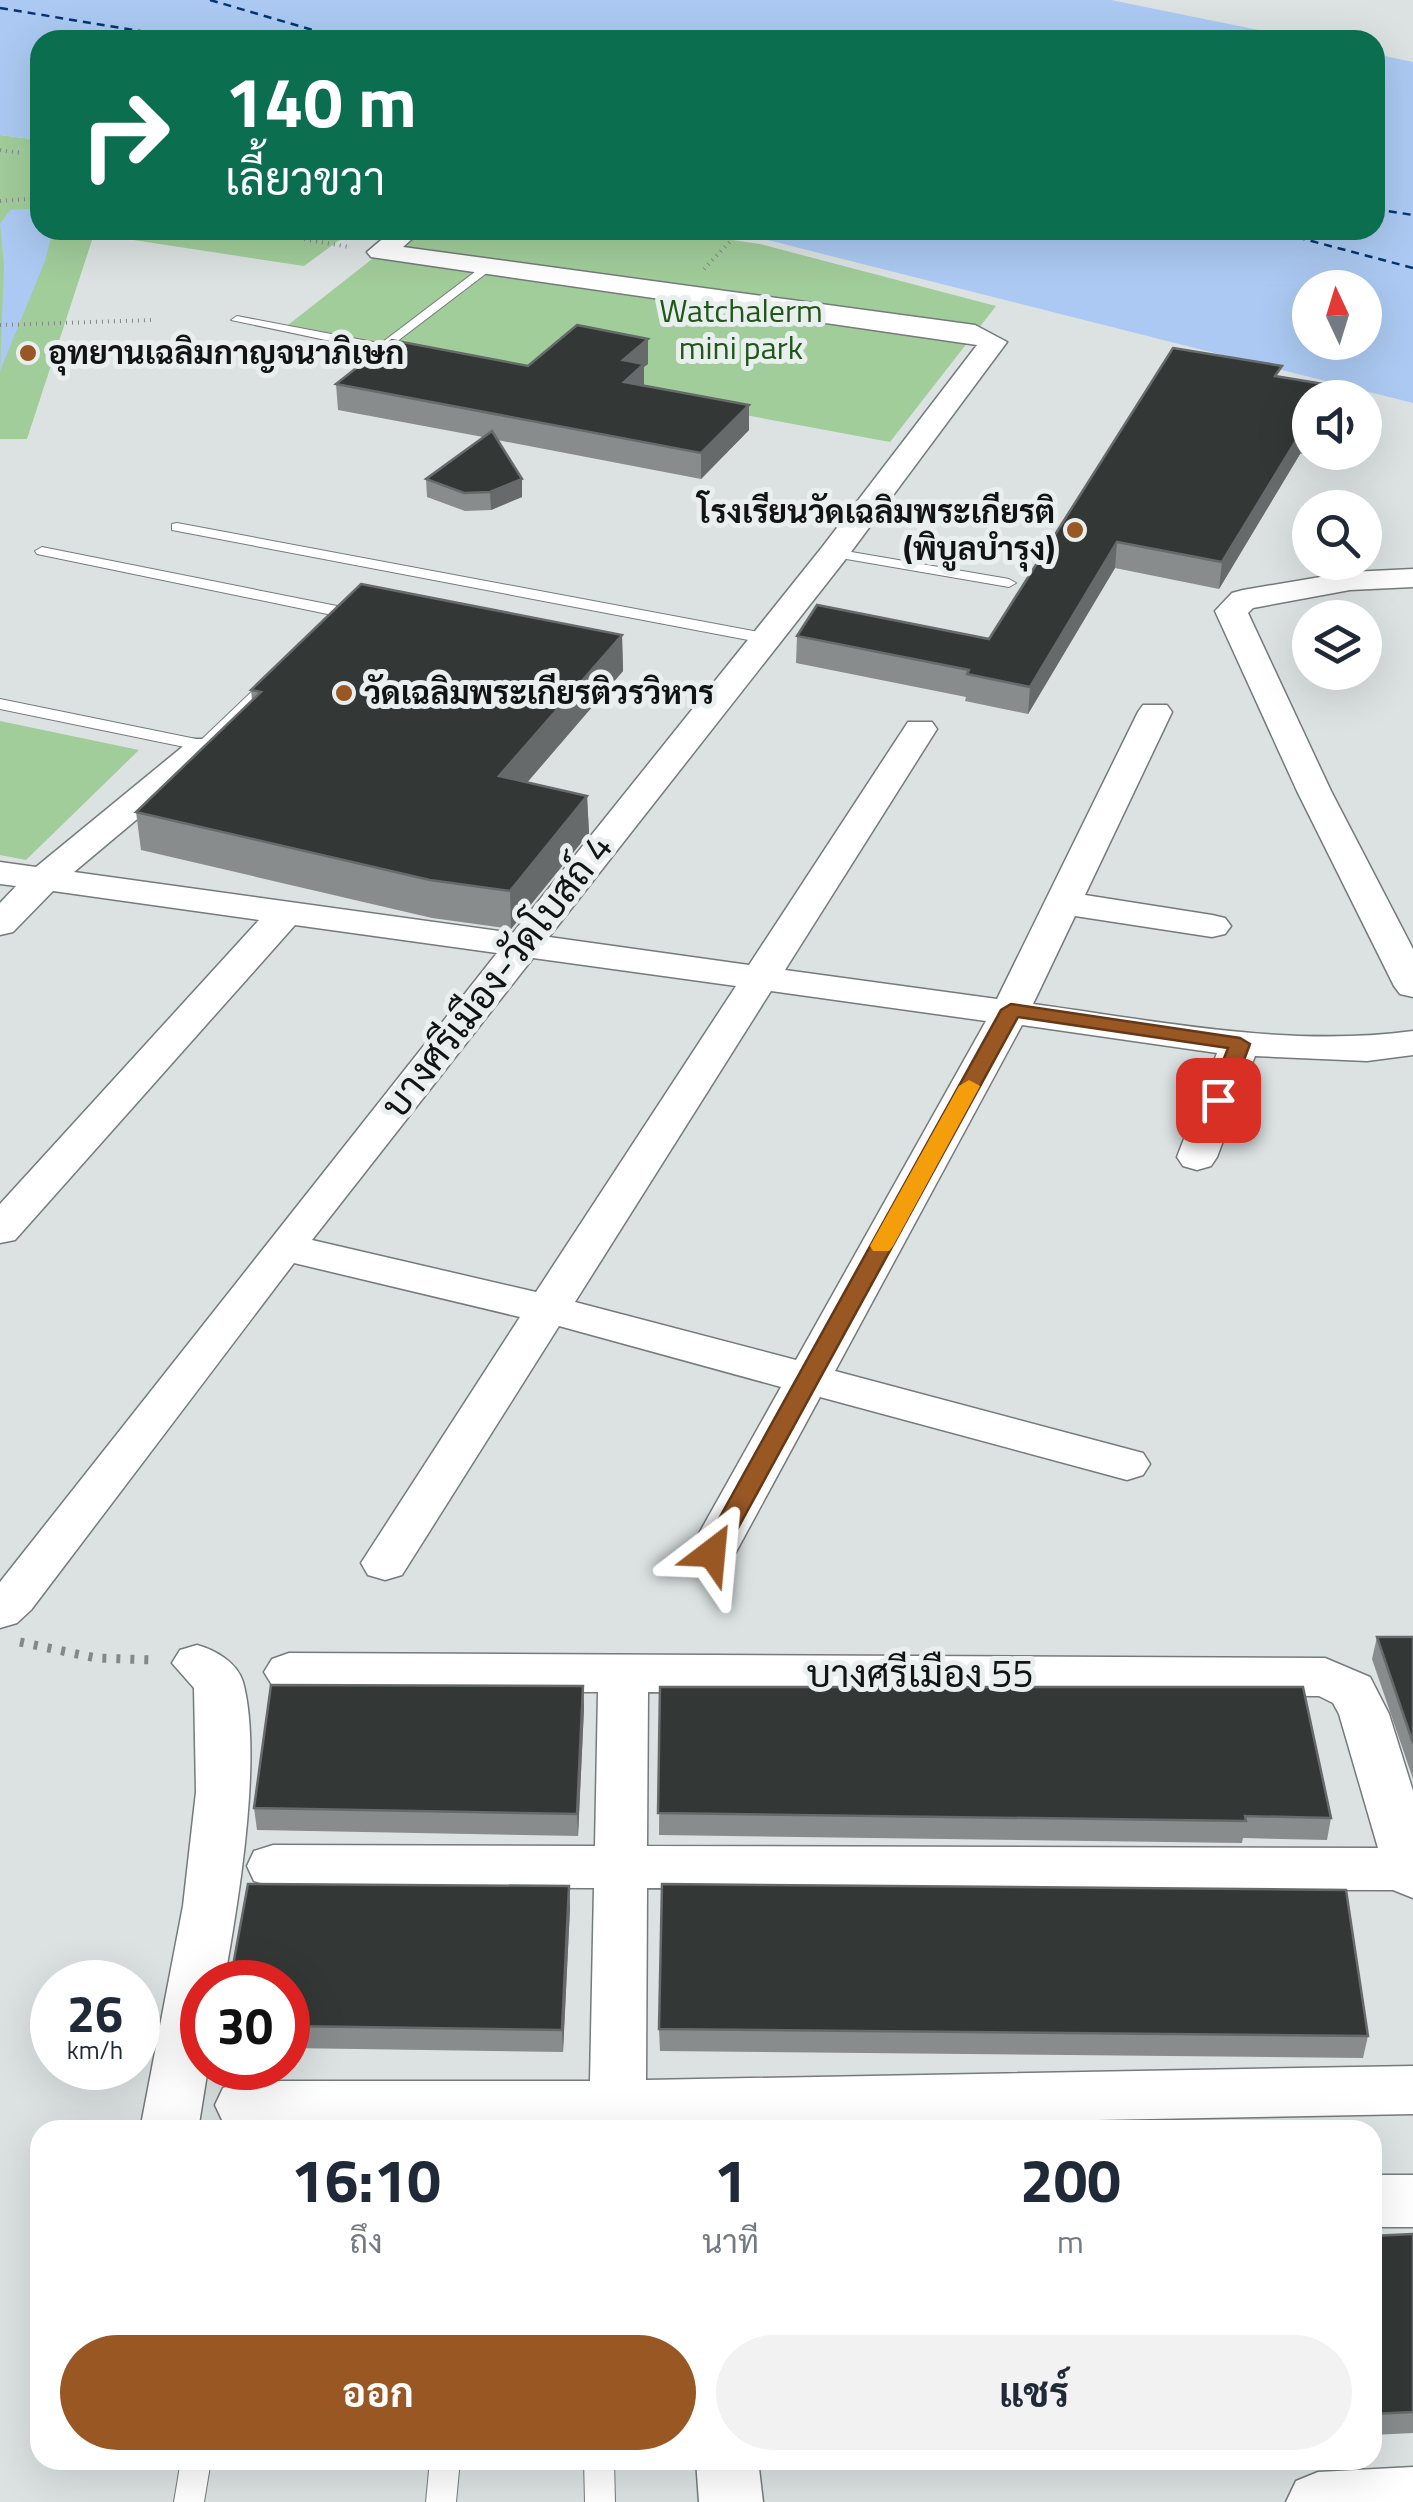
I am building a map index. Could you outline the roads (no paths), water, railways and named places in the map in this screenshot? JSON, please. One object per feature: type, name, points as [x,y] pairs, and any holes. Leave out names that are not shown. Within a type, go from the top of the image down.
[{"type":"street","points":[[396,240],[380,252],[484,269]]},
{"type":"street","name":"บางศรีเมือง-วัดโบสถ์ 4","points":[[8,1625],[14,1598],[284,1247],[834,553],[994,342],[975,333],[484,269]]},
{"type":"street","points":[[1413,578],[1350,581],[1243,600],[1232,611],[1314,791],[1413,986]]},
{"type":"street","points":[[712,1553],[1011,1010],[1155,712]]},
{"type":"street","points":[[385,1563],[552,1310],[920,730]]},
{"type":"street","points":[[0,924],[44,880],[204,746]]},
{"type":"street","points":[[0,874],[1240,1044],[1367,1049],[1413,1043]]},
{"type":"street","points":[[1063,903],[1212,926]]},
{"type":"street","points":[[0,1230],[285,913]]},
{"type":"street","points":[[1197,1157],[1240,1044]]},
{"type":"street","points":[[284,1247],[552,1310],[806,1382],[1127,1464]]},
{"type":"street","points":[[171,2120],[210,1883],[226,1740],[218,1682],[197,1663]]},
{"type":"street","name":"บางศรีเมือง 55","points":[[289,1672],[1325,1677],[1352,1690],[1364,1714],[1412,1873]]},
{"type":"street","points":[[618,2105],[618,1865],[624,1674]]},
{"type":"street","points":[[273,1866],[618,1865],[1412,1873]]},
{"type":"street","points":[[243,2105],[618,2105],[1063,2114],[1413,2090]]},
{"type":"street","points":[[1382,2202],[1413,2201]]},
{"type":"street","points":[[728,2470],[730,2502]]},
{"type":"street","points":[[1318,2502],[1413,2497]]},
{"type":"lane","points":[[237,320],[387,345],[484,269]]},
{"type":"lane","points":[[176,527],[385,573],[764,638]]},
{"type":"lane","points":[[42,551],[348,607],[328,626]]},
{"type":"lane","points":[[834,553],[1008,583]]},
{"type":"lane","points":[[0,704],[204,746],[287,666]]},
{"type":"lane","points":[[189,2502],[194,2470]]},
{"type":"lane","points":[[440,2502],[443,2470]]},
{"type":"lane","points":[[599,2470],[600,2502]]},
{"type":"water","points":[[0,0],[1111,0],[1258,30],[30,30],[30,139],[0,135]]},
{"type":"water","points":[[1385,56],[1413,62],[1413,403],[1382,395],[1382,380],[1322,380],[768,240],[1385,240]]},
{"type":"water","points":[[30,209],[30,240],[50,240],[0,371],[4,264],[0,224],[10,210]]},
{"type":"place","name":"อุทยานเฉลิมกาญจนาภิเษก","points":[[28,353]]},
{"type":"place","name":"โรงเรียนวัดเฉลิมพระเกียรติ (พิบูลบำรุง)","points":[[1075,530]]},
{"type":"place","name":"วัดเฉลิมพระเกียรติวรวิหาร","points":[[344,693]]},
{"type":"park label","name":"Watchalerm mini park","points":[[741,330]]}]
